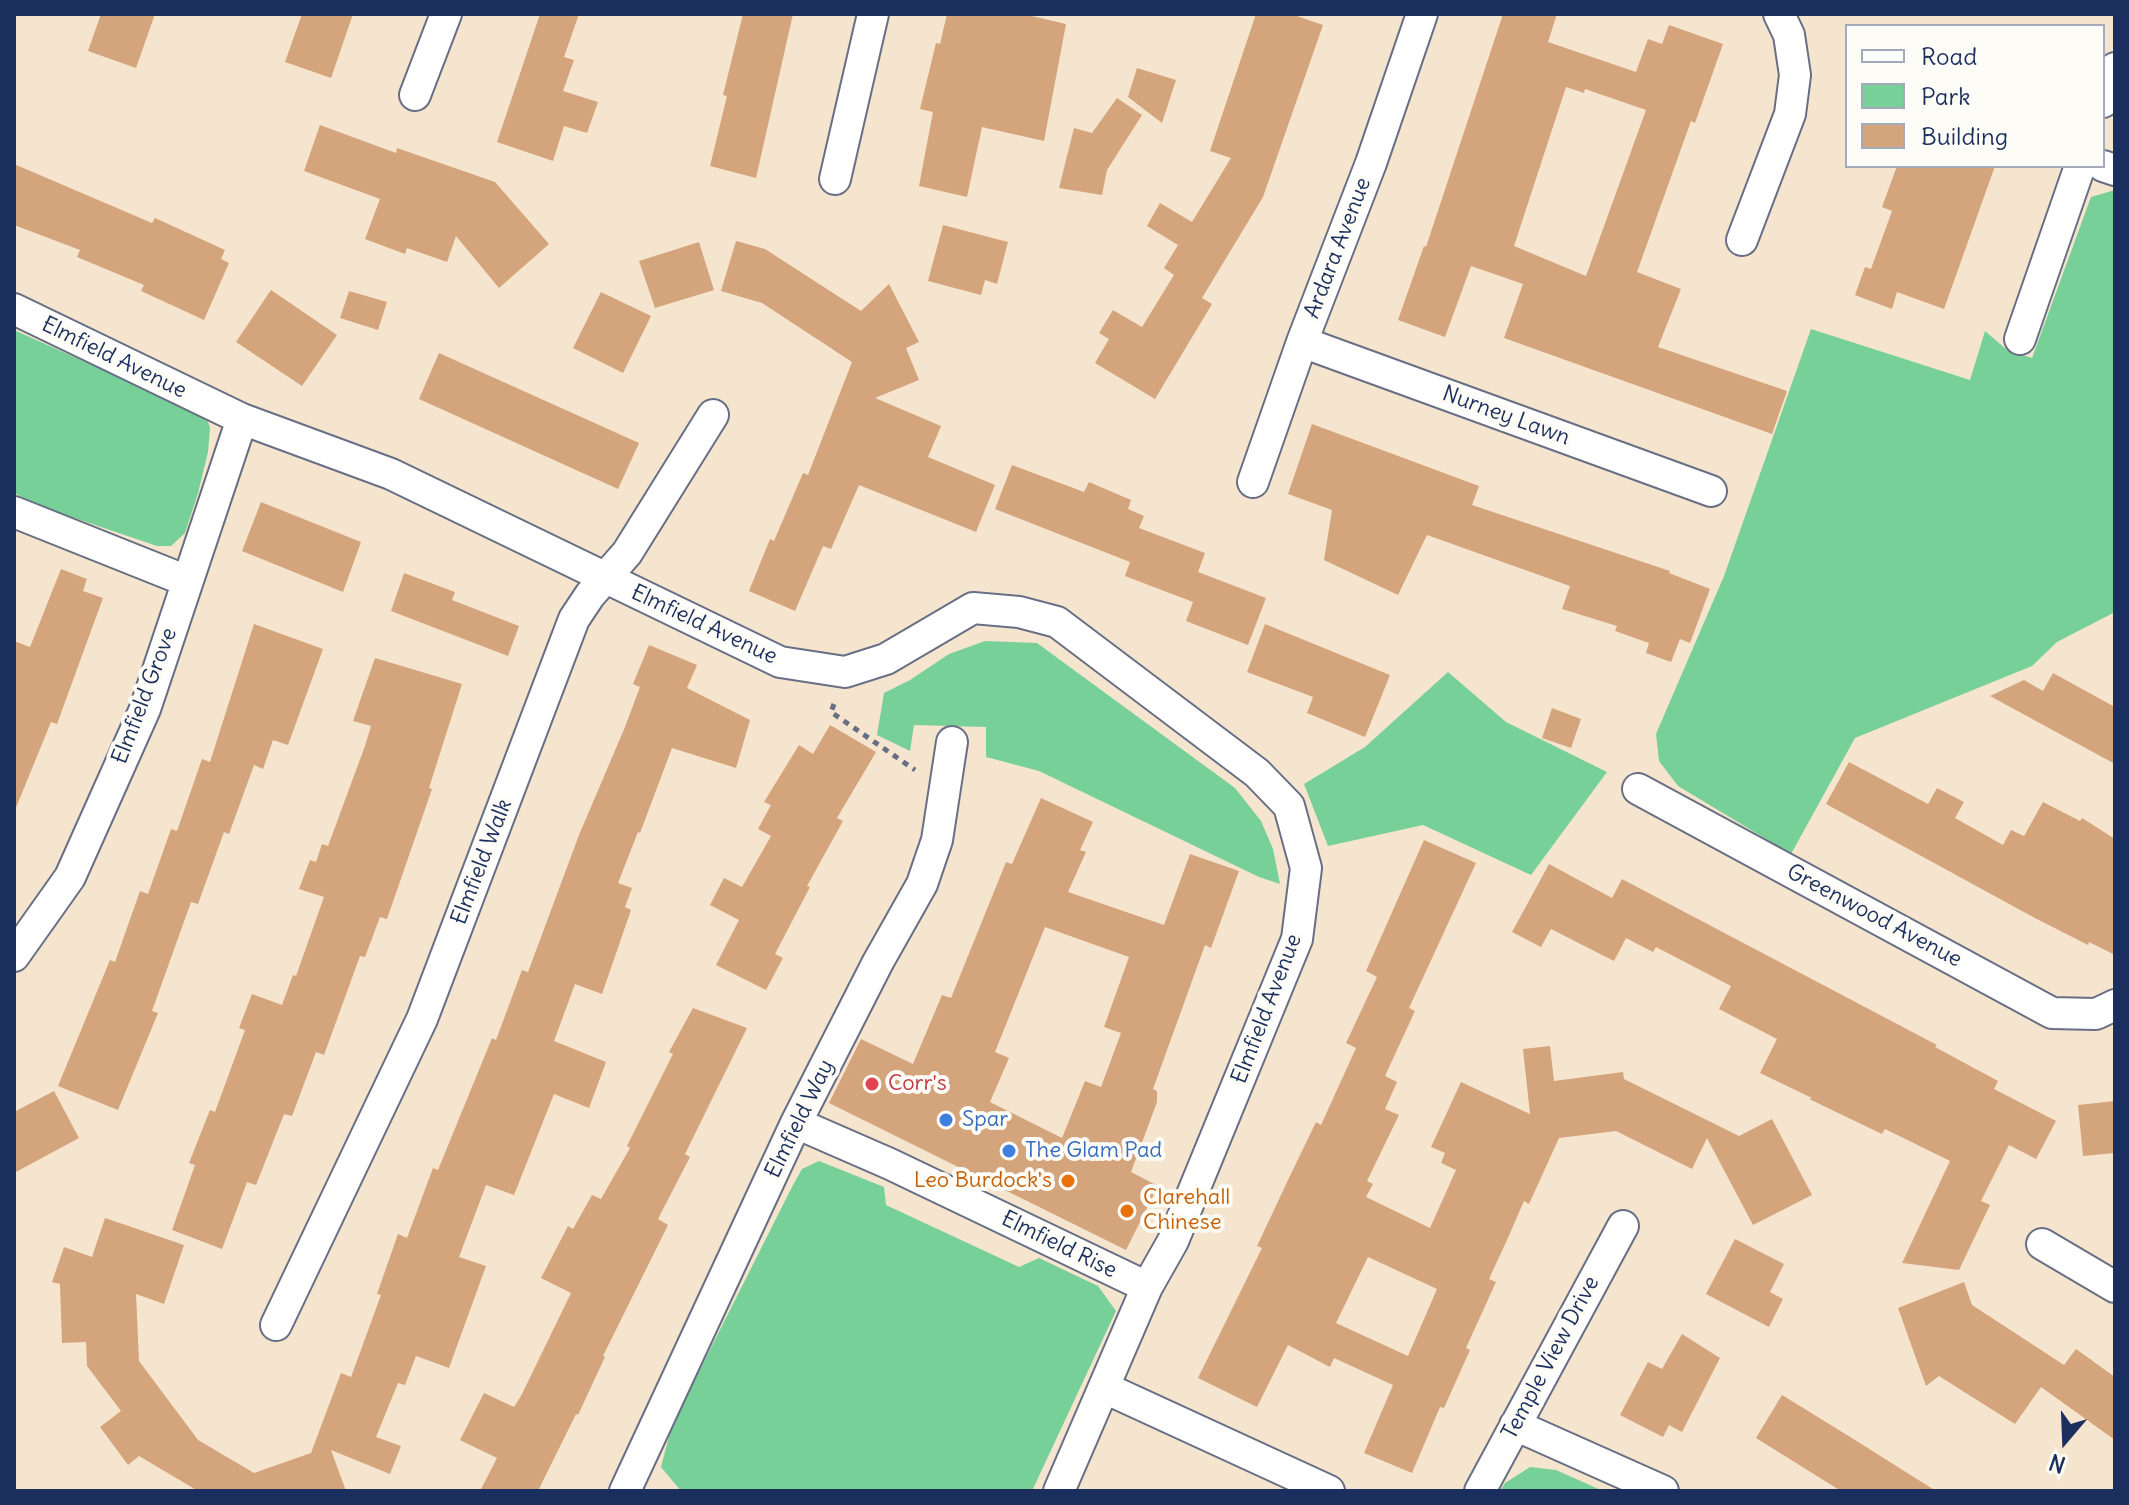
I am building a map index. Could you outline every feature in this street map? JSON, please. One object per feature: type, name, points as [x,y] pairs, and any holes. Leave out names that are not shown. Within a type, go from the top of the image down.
[{"type":"street","points":[[415,95],[446,14]]},
{"type":"street","points":[[835,179],[873,14]]},
{"type":"street","name":"Ardara Avenue","points":[[1253,482],[1302,342],[1371,163],[1422,14]]},
{"type":"street","points":[[1742,240],[1790,114],[1795,75],[1789,35],[1779,14]]},
{"type":"street","points":[[2105,96],[2115,68]]},
{"type":"street","points":[[2020,339],[2079,168]]},
{"type":"street","name":"Elmfield Avenue","points":[[14,309],[242,419],[391,474],[780,662],[845,672],[886,659],[973,608],[1019,612],[1057,622],[1257,773],[1289,806],[1306,868],[1297,939],[1173,1241],[1147,1287],[1059,1491]]},
{"type":"street","name":"Nurney Lawn","points":[[1302,342],[1711,491]]},
{"type":"street","name":"Elmfield Walk","points":[[276,1325],[422,1019],[574,619],[590,595],[627,553],[713,415]]},
{"type":"street","name":"Elmfield Grove","points":[[14,956],[70,877],[145,709],[242,419]]},
{"type":"street","points":[[14,512],[187,581]]},
{"type":"street","name":"Elmfield Way","points":[[635,1487],[796,1123],[878,962],[922,884],[937,840],[952,742]]},
{"type":"street","name":"Greenwood Avenue","points":[[1638,789],[2052,1013],[2096,1014],[2115,1005]]},
{"type":"street","name":"Elmfield Rise","points":[[796,1123],[890,1164],[1147,1287]]},
{"type":"street","name":"Temple View Drive","points":[[1480,1491],[1623,1226]]},
{"type":"street","points":[[2042,1244],[2115,1287]]},
{"type":"street","points":[[1105,1388],[1329,1491]]},
{"type":"street","points":[[1515,1425],[1663,1491]]},
{"type":"path","points":[[845,672],[831,712],[918,772],[946,779]]},
{"type":"green space","points":[[2115,190],[2115,612],[2057,642],[2032,666],[1855,738],[1791,854],[1678,786],[1659,761],[1656,734],[1724,576],[1811,329],[1970,380],[1985,331],[2007,350],[2032,358],[2091,197]]},
{"type":"green space","points":[[14,330],[207,419],[210,428],[208,452],[198,493],[185,533],[171,546],[157,546],[45,508],[14,493]]},
{"type":"green space","points":[[985,641],[1037,643],[1235,788],[1261,821],[1273,849],[1280,884],[1259,877],[1039,771],[986,757],[986,727],[914,725],[910,751],[877,735],[884,693],[949,654]]},
{"type":"green space","points":[[1448,672],[1506,722],[1607,772],[1531,875],[1423,825],[1328,846],[1304,784],[1365,747]]},
{"type":"green space","points":[[819,1161],[884,1187],[886,1205],[1019,1267],[1039,1258],[1098,1286],[1116,1311],[1032,1491],[681,1491],[661,1467],[672,1425],[793,1185],[802,1169]]},
{"type":"green space","points":[[1530,1467],[1556,1470],[1603,1491],[1500,1491],[1505,1483]]},
{"type":"building","points":[[101,14],[155,14],[136,68],[88,51]]},
{"type":"building","points":[[302,14],[353,14],[331,78],[285,62]]},
{"type":"building","points":[[540,14],[579,14],[564,57],[574,60],[563,91],[598,102],[587,133],[564,126],[553,161],[497,142]]},
{"type":"building","points":[[743,14],[793,14],[756,178],[710,166]]},
{"type":"building","points":[[947,14],[1023,14],[1066,24],[1044,141],[982,127],[967,197],[919,186],[933,112],[920,109],[936,43],[940,44]]},
{"type":"building","points":[[1256,14],[1291,14],[1323,25],[1263,197],[1202,298],[1212,304],[1155,399],[1095,363],[1109,339],[1099,333],[1113,310],[1142,327],[1174,275],[1164,268],[1178,245],[1147,226],[1160,203],[1192,222],[1231,158],[1210,151]]},
{"type":"building","points":[[1503,14],[1557,14],[1548,42],[1636,72],[1648,39],[1662,44],[1669,25],[1723,44],[1695,123],[1691,121],[1637,272],[1681,289],[1658,347],[1787,391],[1772,434],[1504,338],[1523,284],[1471,266],[1445,337],[1398,320],[1426,247]],"holes":[[[1566,87],[1584,93],[1585,89],[1646,110],[1586,276],[1514,246]]]},
{"type":"building","points":[[1137,68],[1176,80],[1162,123],[1128,97]]},
{"type":"building","points":[[1117,98],[1142,115],[1107,170],[1102,195],[1059,188],[1074,128],[1092,133]]},
{"type":"building","points":[[320,125],[396,153],[397,148],[495,182],[549,244],[499,288],[456,236],[447,262],[407,248],[405,254],[365,239],[380,199],[304,171]]},
{"type":"building","points":[[14,164],[152,223],[155,218],[225,250],[221,259],[229,263],[204,320],[141,291],[144,285],[77,257],[80,250],[14,225]]},
{"type":"building","points":[[1896,168],[1994,168],[1944,309],[1897,292],[1892,309],[1855,295],[1865,267],[1871,269],[1892,211],[1882,207]]},
{"type":"building","points":[[943,225],[1008,242],[997,284],[985,280],[981,295],[928,281]]},
{"type":"building","points":[[736,241],[765,249],[861,311],[889,284],[919,342],[906,348],[919,380],[875,398],[941,426],[928,457],[995,485],[976,532],[859,485],[831,549],[823,546],[795,611],[749,591],[770,539],[774,541],[803,473],[808,475],[852,362],[762,303],[721,291]]},
{"type":"building","points":[[699,242],[714,290],[655,308],[639,261]]},
{"type":"building","points":[[271,290],[337,335],[302,386],[236,342]]},
{"type":"building","points":[[349,291],[387,302],[378,330],[340,318]]},
{"type":"building","points":[[601,292],[651,316],[623,373],[573,348]]},
{"type":"building","points":[[439,353],[639,443],[618,489],[419,399]]},
{"type":"building","points":[[1312,424],[1479,486],[1472,505],[1670,571],[1710,589],[1690,643],[1680,639],[1671,662],[1646,653],[1649,643],[1615,631],[1617,626],[1562,609],[1570,586],[1427,535],[1398,595],[1324,560],[1332,510],[1288,494]]},
{"type":"building","points":[[1012,465],[1084,492],[1089,482],[1131,500],[1128,509],[1144,516],[1139,528],[1205,553],[1198,572],[1266,598],[1248,645],[1186,621],[1193,602],[1125,576],[1130,562],[995,509]]},
{"type":"building","points":[[261,502],[361,542],[343,592],[242,551]]},
{"type":"building","points":[[61,569],[87,579],[83,591],[103,598],[57,724],[51,722],[15,810],[14,641],[30,647]]},
{"type":"building","points":[[404,573],[455,592],[452,600],[519,626],[508,656],[391,611]]},
{"type":"building","points":[[254,624],[323,649],[288,745],[273,740],[263,769],[254,765],[229,834],[224,832],[198,904],[191,902],[152,1011],[158,1013],[118,1110],[58,1086],[110,960],[115,962],[140,891],[148,894],[171,829],[177,831],[202,759],[210,762]]},
{"type":"building","points":[[1265,624],[1390,675],[1365,737],[1307,713],[1313,697],[1247,672]]},
{"type":"building","points":[[649,645],[697,665],[687,688],[750,720],[736,768],[672,748],[618,883],[632,888],[625,907],[631,910],[602,994],[575,984],[554,1041],[606,1062],[589,1108],[554,1094],[514,1195],[486,1185],[459,1257],[486,1266],[449,1368],[416,1356],[405,1385],[398,1383],[376,1437],[401,1446],[390,1474],[331,1450],[346,1491],[198,1491],[139,1456],[128,1465],[100,1427],[121,1411],[87,1366],[86,1342],[62,1343],[60,1284],[52,1282],[64,1247],[92,1257],[105,1218],[184,1245],[164,1304],[136,1294],[139,1361],[198,1440],[254,1473],[311,1453],[341,1373],[351,1377],[381,1295],[377,1294],[398,1234],[407,1238],[433,1168],[438,1170],[492,1038],[496,1040],[522,970],[528,972],[579,835],[640,687],[633,684]]},
{"type":"building","points":[[375,658],[462,684],[429,788],[432,789],[387,919],[380,917],[365,957],[360,956],[324,1055],[316,1052],[292,1116],[284,1114],[256,1185],[247,1182],[222,1249],[172,1230],[195,1165],[189,1163],[210,1110],[215,1112],[245,1030],[239,1028],[252,994],[282,1005],[293,975],[296,976],[324,897],[299,889],[310,860],[316,862],[322,844],[328,846],[365,746],[371,726],[353,721]]},
{"type":"building","points":[[2053,673],[2115,707],[2115,764],[1990,696],[2024,680],[2043,691]]},
{"type":"building","points":[[1552,708],[1581,719],[1571,748],[1542,738]]},
{"type":"building","points":[[830,725],[876,752],[837,818],[843,821],[807,886],[810,887],[775,954],[783,958],[766,990],[716,965],[739,920],[710,905],[724,878],[742,887],[771,836],[758,829],[771,805],[764,802],[799,745],[813,754]]},
{"type":"building","points":[[1849,762],[1928,804],[1937,788],[1964,802],[1955,818],[2003,845],[2011,830],[2024,836],[2043,802],[2080,821],[2082,818],[2115,839],[2115,955],[2033,917],[1826,804]]},
{"type":"building","points":[[1041,798],[1093,822],[1080,850],[1086,852],[1068,892],[1164,925],[1190,854],[1239,871],[1211,948],[1205,945],[1153,1089],[1157,1091],[1157,1102],[1131,1172],[1158,1186],[1126,1250],[829,1103],[861,1039],[913,1064],[942,995],[951,998],[1006,862],[1012,864]],"holes":[[[1045,927],[1129,957],[1104,1027],[1121,1033],[1101,1087],[1085,1081],[1062,1138],[990,1102],[1009,1058],[995,1052]]]},
{"type":"building","points":[[1424,840],[1476,863],[1409,1008],[1415,1011],[1385,1076],[1397,1082],[1385,1109],[1399,1115],[1367,1181],[1373,1184],[1366,1197],[1430,1228],[1456,1170],[1441,1163],[1445,1153],[1431,1147],[1461,1082],[1530,1114],[1523,1049],[1550,1046],[1554,1081],[1623,1072],[1624,1079],[1739,1136],[1772,1119],[1812,1195],[1753,1225],[1707,1138],[1692,1169],[1616,1131],[1559,1138],[1529,1204],[1524,1201],[1489,1279],[1496,1282],[1466,1348],[1470,1350],[1444,1408],[1440,1407],[1412,1473],[1364,1453],[1393,1385],[1334,1358],[1330,1367],[1288,1345],[1257,1407],[1198,1378],[1262,1248],[1257,1246],[1289,1178],[1316,1122],[1321,1125],[1356,1048],[1346,1043],[1377,977],[1366,971]],"holes":[[[1368,1257],[1437,1289],[1408,1356],[1336,1323]]]},
{"type":"building","points":[[1549,864],[1612,898],[1622,879],[1937,1045],[1935,1047],[1998,1081],[1994,1089],[2056,1121],[2036,1159],[2009,1145],[1981,1201],[1990,1205],[1959,1270],[1902,1263],[1950,1161],[1885,1129],[1882,1134],[1760,1073],[1777,1039],[1719,1009],[1731,986],[1656,947],[1653,952],[1626,938],[1614,961],[1551,929],[1541,947],[1512,932]]},
{"type":"building","points":[[693,1008],[747,1028],[685,1154],[690,1157],[658,1219],[668,1225],[603,1356],[578,1415],[538,1491],[480,1491],[497,1458],[460,1440],[484,1393],[514,1407],[521,1396],[571,1293],[541,1278],[568,1226],[573,1229],[592,1195],[601,1199],[630,1148],[627,1146],[673,1054],[669,1052]]},
{"type":"building","points":[[54,1091],[79,1138],[14,1173],[14,1112]]},
{"type":"building","points":[[2115,1101],[2115,1153],[2083,1156],[2078,1105]]},
{"type":"building","points":[[1735,1239],[1784,1264],[1770,1292],[1783,1299],[1769,1327],[1706,1294]]},
{"type":"building","points":[[1964,1282],[1972,1305],[2064,1365],[2076,1349],[2115,1377],[2115,1440],[2041,1387],[2015,1424],[1939,1376],[1926,1386],[1898,1308]]},
{"type":"building","points":[[1682,1334],[1720,1358],[1682,1432],[1669,1425],[1663,1437],[1620,1415],[1648,1362],[1662,1369]]},
{"type":"building","points":[[1782,1395],[1936,1491],[1841,1491],[1756,1438]]},
{"type":"place","name":"Corr's","points":[[872,1084]]},
{"type":"place","name":"Spar","points":[[946,1120]]},
{"type":"place","name":"The Glam Pad","points":[[1009,1151]]},
{"type":"place","name":"Leo Burdock's","points":[[1068,1181]]},
{"type":"place","name":"Clarehall Chinese","points":[[1127,1211]]}]
